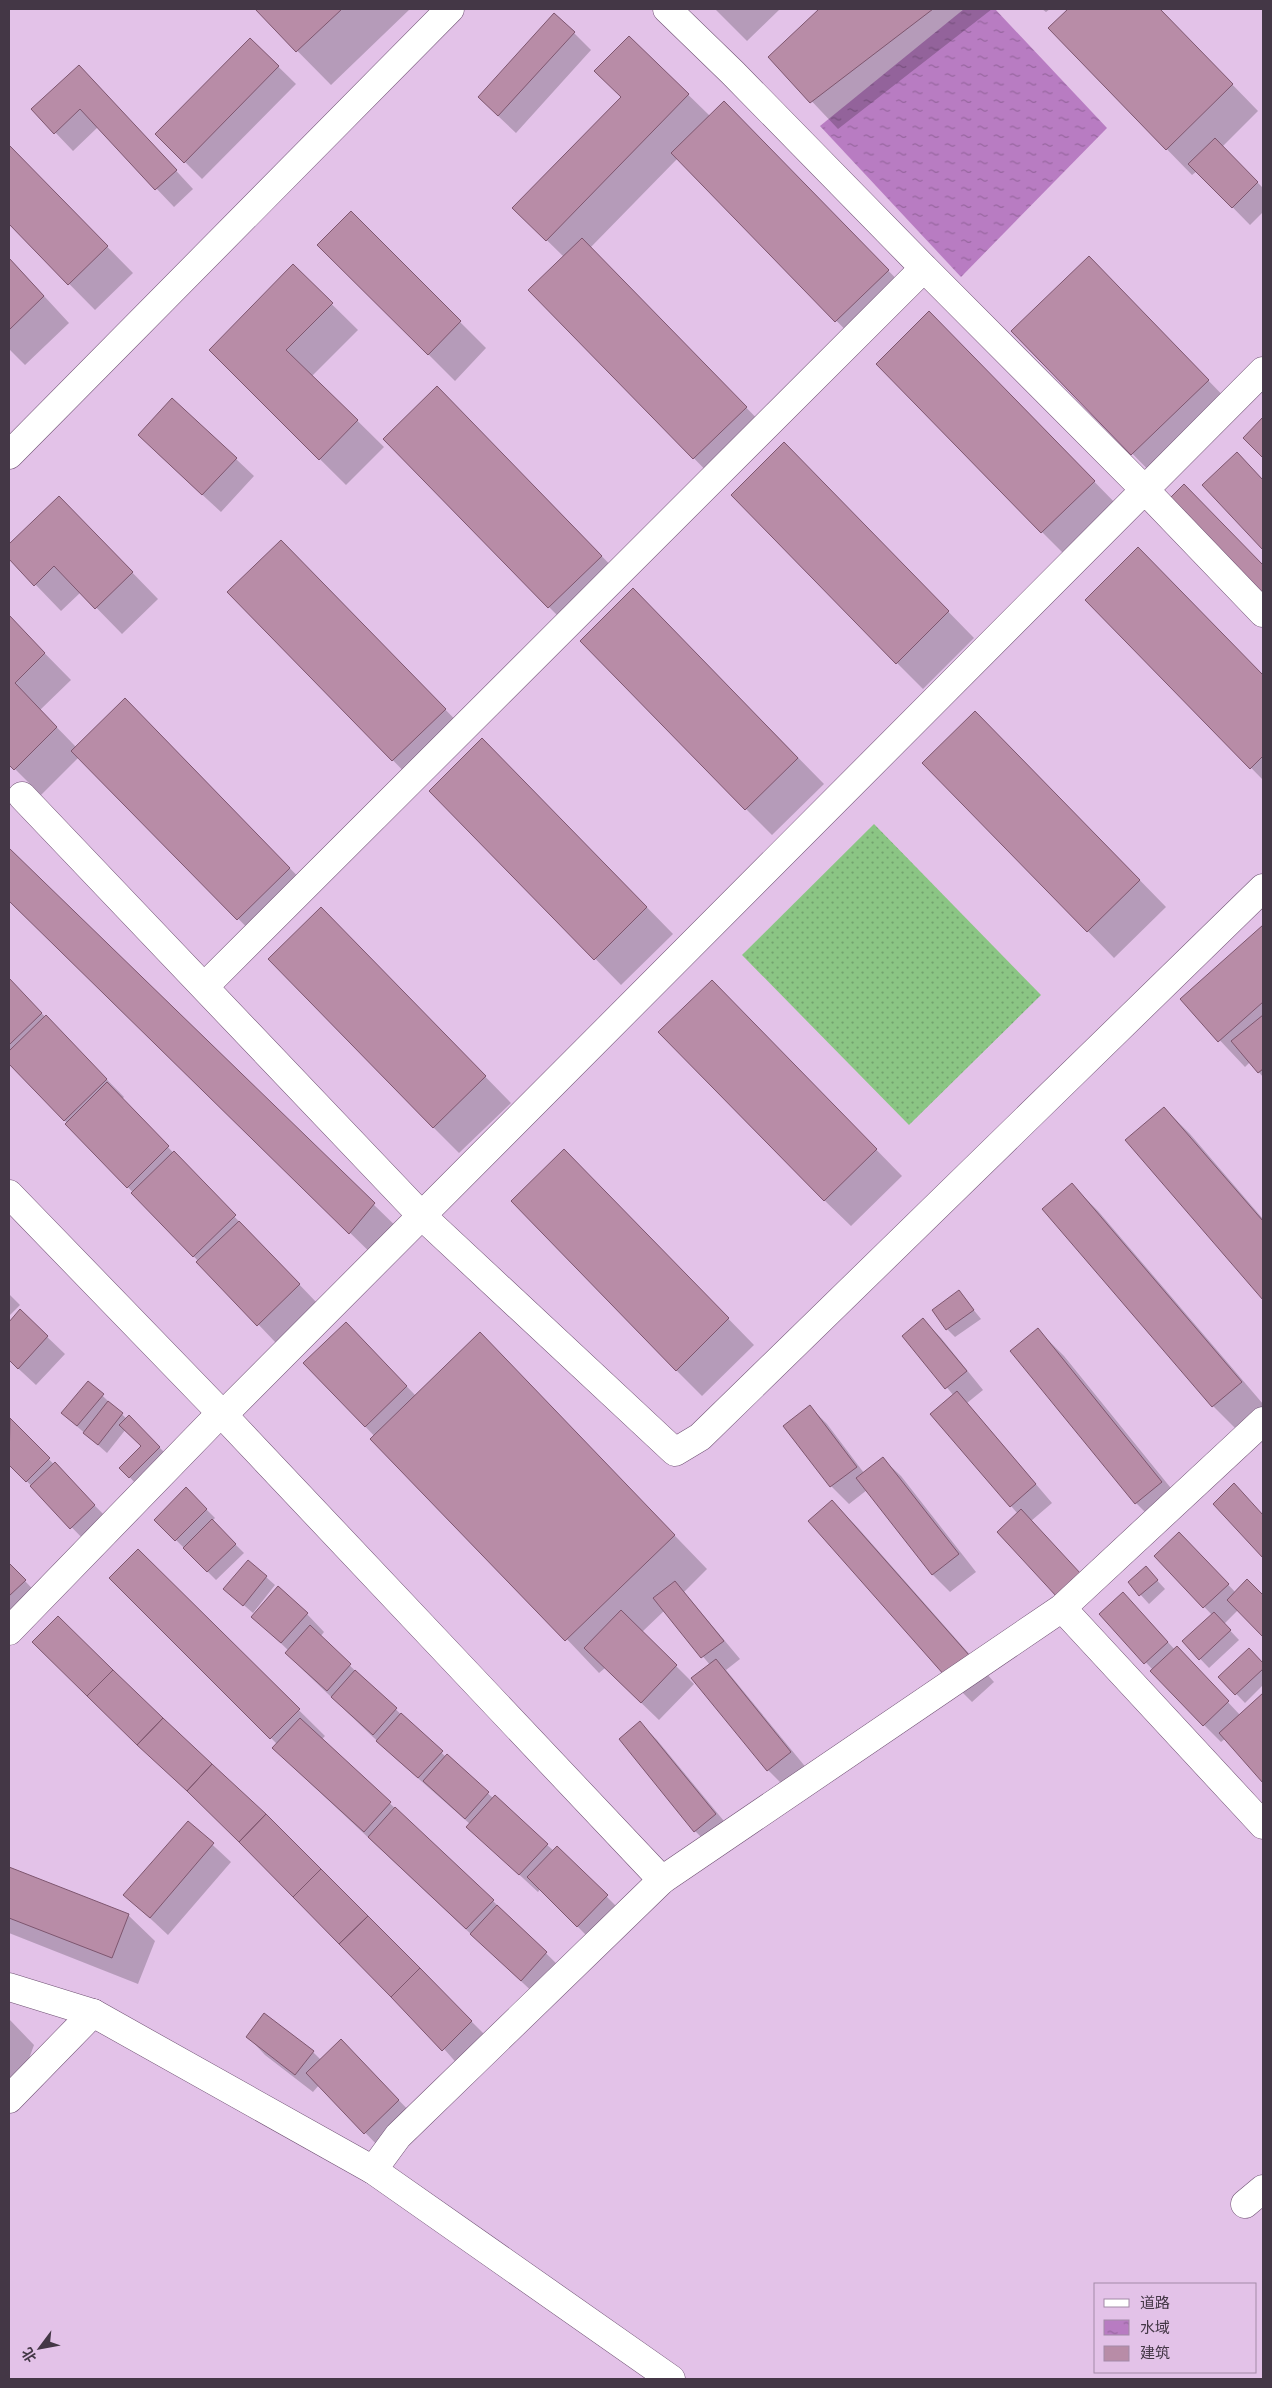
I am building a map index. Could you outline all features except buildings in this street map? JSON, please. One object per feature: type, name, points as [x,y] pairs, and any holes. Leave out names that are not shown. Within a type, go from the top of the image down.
[{"type":"street","points":[[9,455],[450,9]]},
{"type":"street","points":[[667,9],[734,73],[924,268],[1144,489],[1263,613]]},
{"type":"street","points":[[204,987],[924,268]]},
{"type":"street","points":[[9,1631],[213,1421],[223,1414],[1263,371]]},
{"type":"street","points":[[22,796],[421,1215],[675,1452],[700,1437],[1263,888]]},
{"type":"street","points":[[9,1194],[223,1414],[662,1880]]},
{"type":"street","points":[[373,2170],[398,2136],[662,1880],[1062,1608],[1263,1421]]},
{"type":"street","points":[[1062,1608],[1263,1825]]},
{"type":"street","points":[[9,1988],[93,2013],[373,2170],[671,2379]]},
{"type":"street","points":[[9,2099],[93,2013]]},
{"type":"green space","points":[[874,824],[1041,995],[909,1125],[742,955]]},
{"type":"water","points":[[964,9],[995,9],[1107,128],[961,277],[820,126]]}]
